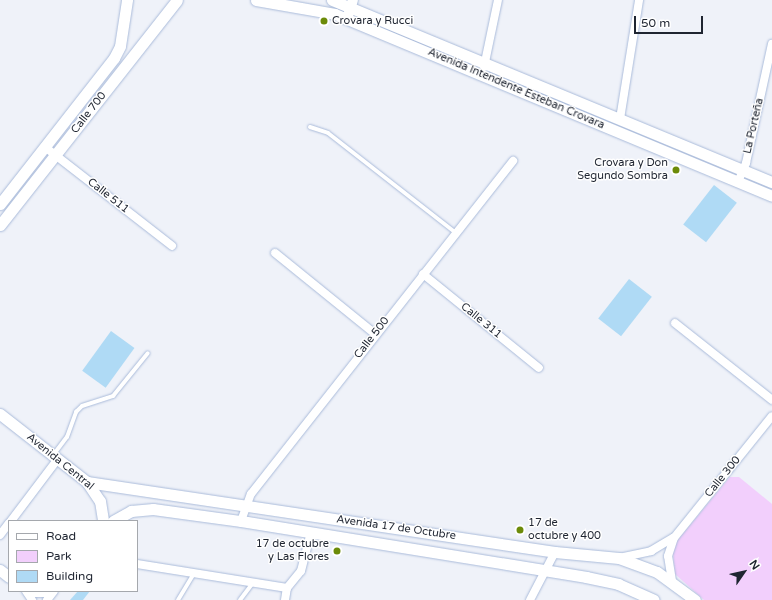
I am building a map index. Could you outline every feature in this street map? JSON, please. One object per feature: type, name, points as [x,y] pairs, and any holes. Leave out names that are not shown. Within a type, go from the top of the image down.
[{"type":"main road","name":"Calle 700","points":[[0,204],[117,52],[127,0]]},
{"type":"main road","name":"Calle 700","points":[[0,225],[56,156],[177,0]]},
{"type":"main road","name":"Avenida Intendente Esteban Crovara","points":[[256,0],[327,12],[346,19],[772,196]]},
{"type":"main road","name":"Avenida Intendente Esteban Crovara","points":[[332,0],[352,4],[485,63],[772,182]]},
{"type":"main road","name":"Avenida Central","points":[[0,414],[88,482],[100,501],[103,520]]},
{"type":"main road","name":"Avenida 17 de Octubre","points":[[88,482],[555,552],[619,558],[672,581],[691,599]]},
{"type":"main road","name":"Avenida 17 de Octubre","points":[[115,520],[131,511],[152,509],[241,521],[603,580],[654,600]]},
{"type":"main road","points":[[0,570],[8,576]]},
{"type":"street","points":[[481,74],[485,63],[498,0]]},
{"type":"street","points":[[620,119],[639,0]]},
{"type":"street","points":[[346,19],[352,4]]},
{"type":"street","name":"La Porteña","points":[[738,182],[744,170],[772,49]]},
{"type":"street","name":"Calle 511","points":[[45,147],[172,246]]},
{"type":"street","name":"Calle 500","points":[[241,521],[244,506],[375,334],[513,161]]},
{"type":"street","points":[[275,253],[375,334]]},
{"type":"street","name":"Calle 311","points":[[424,274],[539,368]]},
{"type":"street","points":[[675,323],[772,400]]},
{"type":"street","name":"Calle 300","points":[[674,538],[772,416]]},
{"type":"street","points":[[11,520],[55,458]]},
{"type":"street","points":[[0,535],[8,525]]},
{"type":"street","points":[[285,600],[287,588],[301,571],[311,532]]},
{"type":"street","points":[[619,558],[651,551],[674,538]]},
{"type":"street","points":[[672,581],[668,556],[674,538]]},
{"type":"street","points":[[530,600],[547,571],[555,552]]},
{"type":"street","points":[[138,564],[287,588]]},
{"type":"lane","points":[[310,127],[328,133],[456,233]]},
{"type":"lane","points":[[55,458],[67,437],[76,412],[82,406],[113,396],[148,353]]},
{"type":"lane","points":[[178,600],[194,573]]},
{"type":"lane","points":[[240,600],[254,583]]},
{"type":"green space","points":[[730,477],[739,477],[772,504],[772,600],[704,600],[675,574],[673,553],[676,542]]},
{"type":"building","points":[[714,185],[737,203],[706,242],[683,224]]},
{"type":"building","points":[[629,279],[652,297],[621,336],[598,318]]},
{"type":"building","points":[[111,331],[134,348],[106,388],[82,371]]},
{"type":"building","points":[[77,592],[89,592],[83,600],[70,600]]},
{"type":"place","name":"Crovara y Rucci","points":[[324,21]]},
{"type":"place","name":"Crovara y Don Segundo Sombra","points":[[676,170]]},
{"type":"place","name":"17 de octubre y 400","points":[[520,530]]},
{"type":"place","name":"17 de octubre y Las Flores","points":[[337,551]]}]
